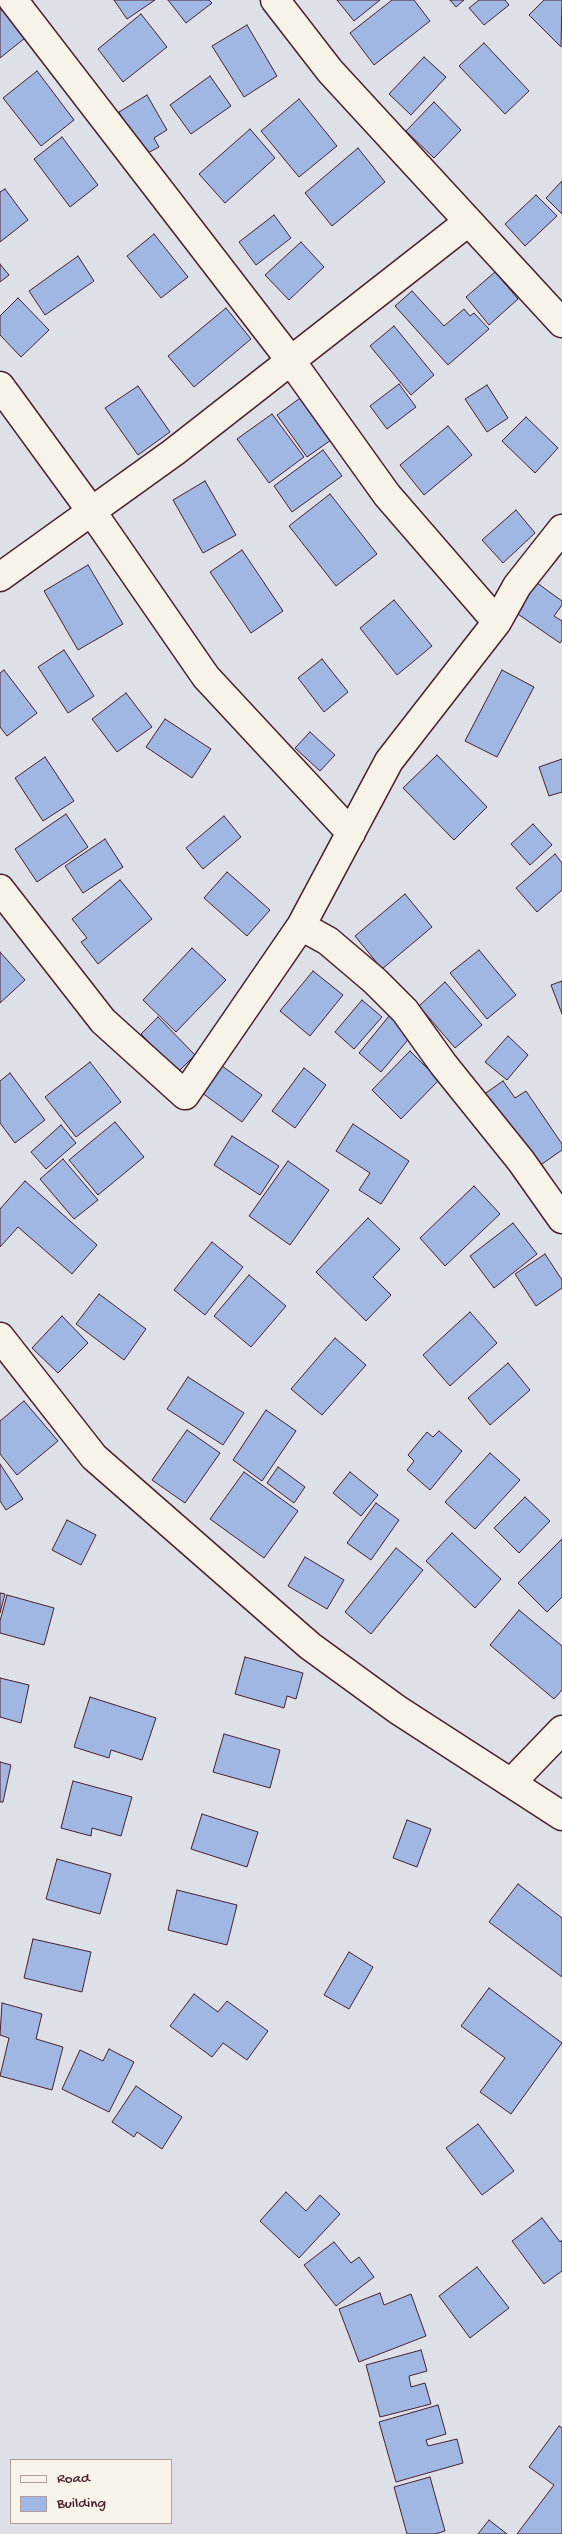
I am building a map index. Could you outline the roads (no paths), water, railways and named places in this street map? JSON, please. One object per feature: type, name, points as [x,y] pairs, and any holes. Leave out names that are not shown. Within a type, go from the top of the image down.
[{"type":"street","points":[[13,0],[291,361],[387,495],[497,622]]},
{"type":"street","points":[[275,0],[330,71],[562,323]]},
{"type":"street","points":[[0,577],[174,452],[468,222]]},
{"type":"street","points":[[0,386],[92,512],[206,677],[351,833]]},
{"type":"street","points":[[0,889],[103,1020],[185,1095],[301,926],[389,762],[497,622],[517,586],[562,529]]},
{"type":"street","points":[[301,926],[328,941],[375,981],[405,1011],[443,1064],[521,1161],[562,1220]]},
{"type":"street","points":[[0,1336],[10,1367],[94,1457],[310,1646],[398,1710],[562,1816]]},
{"type":"street","points":[[511,1783],[562,1730]]}]
